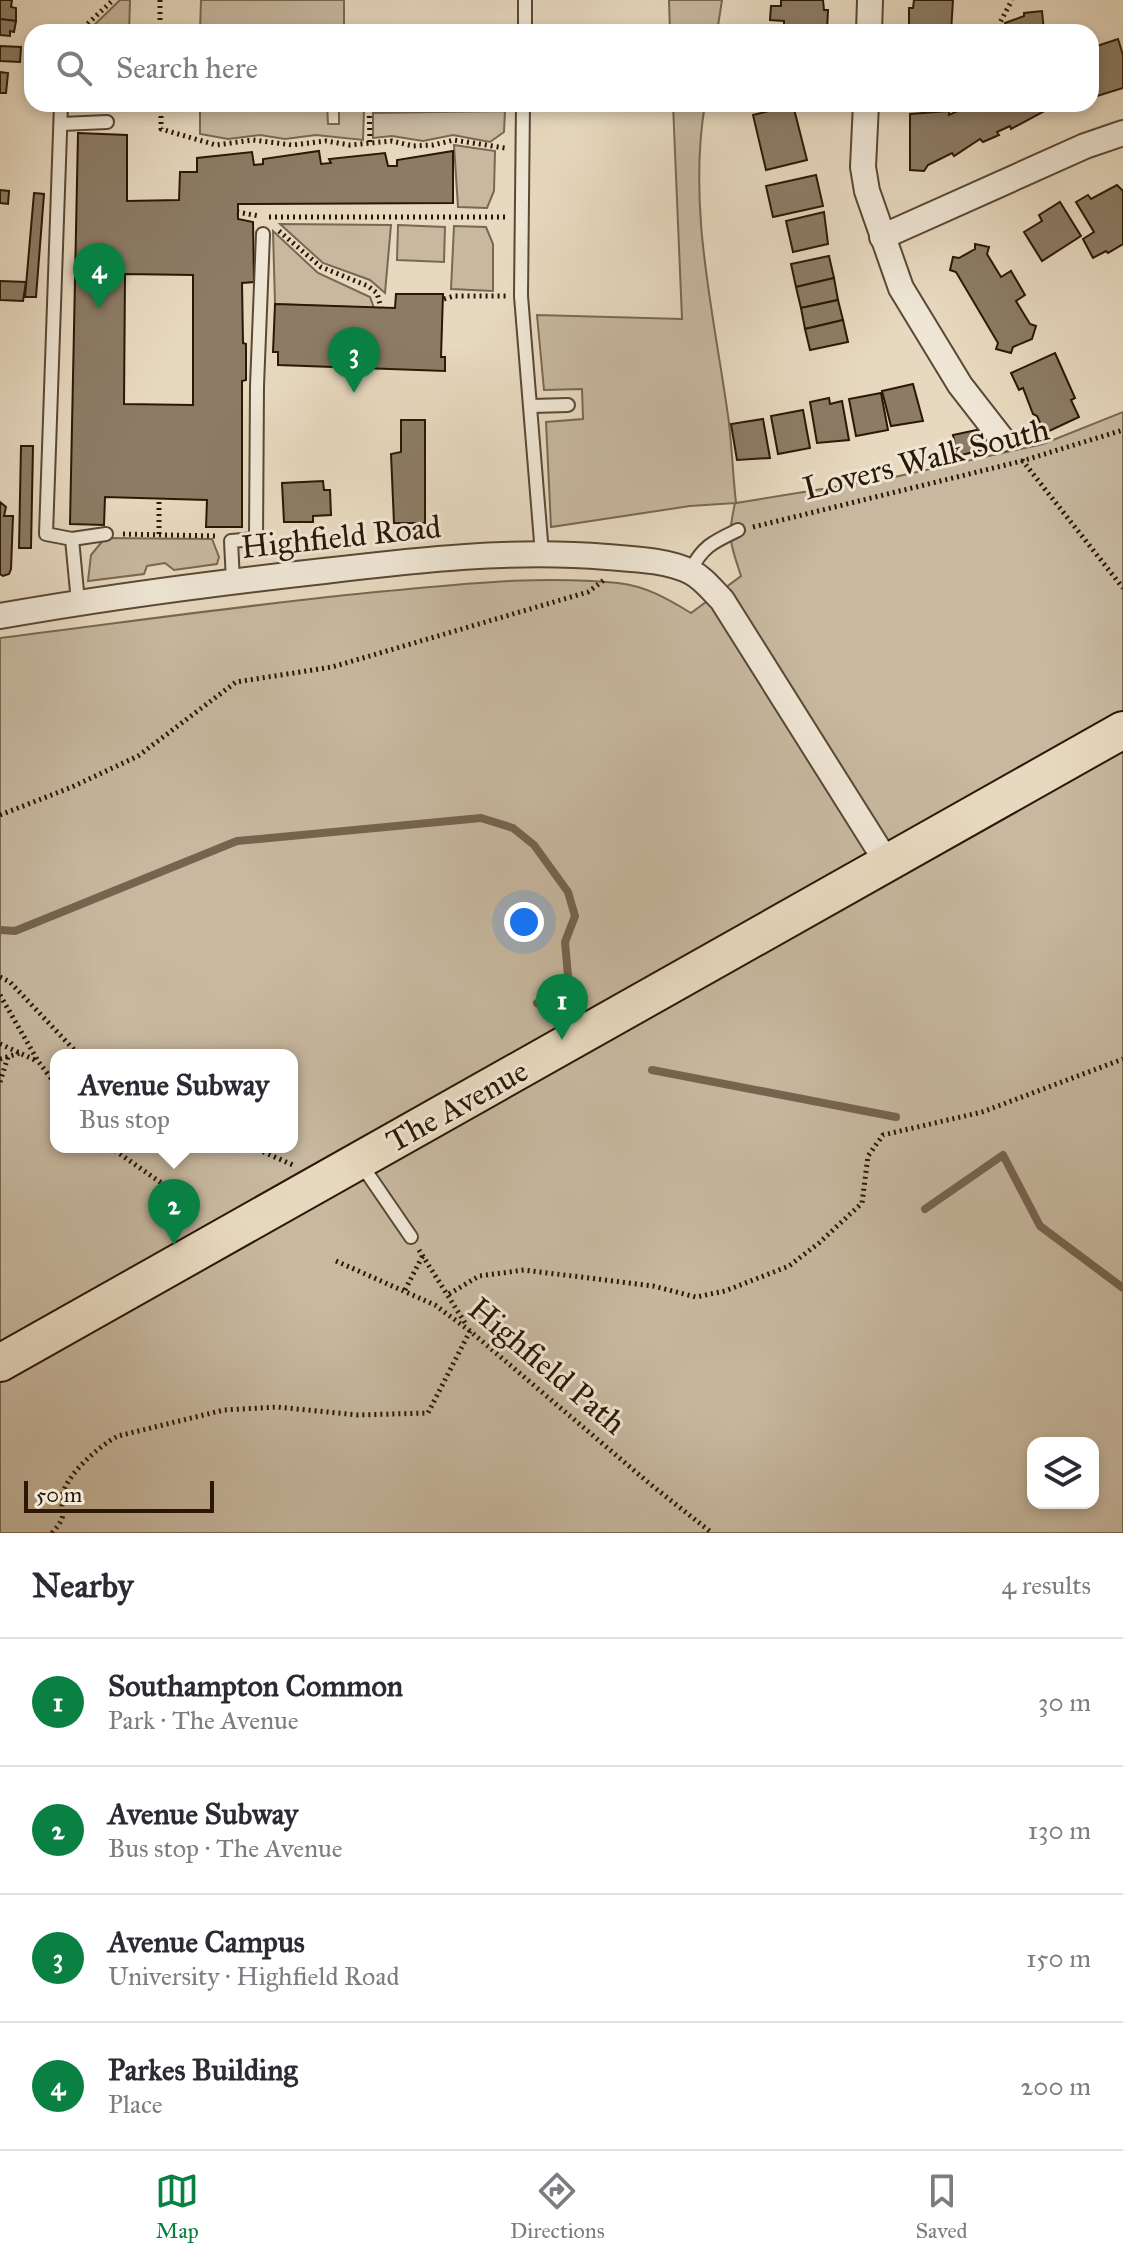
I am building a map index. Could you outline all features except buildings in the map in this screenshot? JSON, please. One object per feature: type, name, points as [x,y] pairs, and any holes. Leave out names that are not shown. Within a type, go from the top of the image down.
[{"type":"main road","name":"The Avenue","points":[[0,1363],[1123,730]]},
{"type":"street","points":[[869,24],[870,0]]},
{"type":"street","points":[[866,112],[863,167],[867,191],[901,288],[960,385],[1002,439]]},
{"type":"street","points":[[882,237],[1085,146],[1123,133]]},
{"type":"street","name":"Highfield Road","points":[[0,616],[233,581],[466,556],[542,554],[630,559],[690,571]]},
{"type":"street","points":[[690,571],[722,600],[888,864]]},
{"type":"lane","points":[[525,0],[525,24]]},
{"type":"lane","points":[[61,112],[46,534],[72,539],[106,534]]},
{"type":"lane","points":[[523,112],[521,296],[542,554]]},
{"type":"lane","points":[[61,124],[107,122]]},
{"type":"lane","points":[[233,581],[231,541],[256,539],[257,386],[263,234]]},
{"type":"lane","points":[[532,406],[568,405]]},
{"type":"lane","points":[[690,571],[708,545],[738,530]]},
{"type":"lane","points":[[72,539],[78,602]]},
{"type":"lane","points":[[359,1161],[411,1237]]},
{"type":"path","points":[[88,24],[113,0]]},
{"type":"path","points":[[160,0],[160,24]]},
{"type":"path","points":[[999,24],[1012,0]]},
{"type":"path","points":[[161,112],[161,129],[216,145],[253,140],[292,145],[326,141],[350,145],[392,141],[413,146],[454,140],[521,149]]},
{"type":"path","points":[[369,112],[370,144]]},
{"type":"path","points":[[237,212],[263,217],[520,217]]},
{"type":"path","points":[[263,217],[321,267],[368,286],[377,293],[381,308]]},
{"type":"path","points":[[444,299],[454,296],[521,296]]},
{"type":"path","name":"Lovers Walk South","points":[[738,530],[1022,461],[1123,430]]},
{"type":"path","points":[[1022,461],[1123,588]]},
{"type":"path","points":[[159,498],[159,534]]},
{"type":"path","points":[[106,534],[214,536],[231,541]]},
{"type":"path","points":[[0,815],[72,787],[138,756],[236,682],[332,667],[588,592],[630,559]]},
{"type":"path","points":[[0,977],[10,982],[73,1049]]},
{"type":"path","points":[[0,995],[50,1077]]},
{"type":"path","points":[[0,1044],[38,1061]]},
{"type":"path","points":[[0,1059],[21,1053]]},
{"type":"path","points":[[0,1082],[8,1057]]},
{"type":"path","points":[[449,1294],[479,1276],[524,1270],[653,1286],[696,1297],[725,1291],[789,1266],[862,1203],[868,1156],[883,1135],[982,1112],[1123,1059]]},
{"type":"path","points":[[119,1153],[170,1189]]},
{"type":"path","points":[[52,1533],[61,1523],[65,1509],[62,1498],[67,1483],[103,1445],[118,1436],[224,1410],[277,1407],[358,1415],[428,1413],[470,1331],[411,1237]]},
{"type":"path","points":[[405,1290],[423,1255]]},
{"type":"path","name":"Highfield Path","points":[[336,1261],[435,1305],[712,1533]]},
{"type":"shaded area","points":[[120,0],[130,0],[129,24],[95,24]]},
{"type":"shaded area","points":[[201,0],[344,0],[344,24],[200,24]]},
{"type":"shaded area","points":[[669,0],[722,0],[718,24],[670,24]]},
{"type":"shaded area","points":[[200,112],[327,112],[328,124],[339,124],[339,112],[364,112],[363,140],[316,135],[285,139],[260,135],[228,139],[200,134]]},
{"type":"shaded area","points":[[505,112],[504,132],[490,142],[453,135],[423,141],[392,136],[373,138],[373,113]]},
{"type":"shaded area","points":[[673,112],[704,112],[700,144],[701,224],[729,423],[736,503],[890,478],[1043,444],[1123,412],[1123,1533],[0,1533],[0,638],[339,596],[532,580],[589,581],[638,587],[691,613],[741,576],[731,540],[735,503],[690,506],[551,527],[546,422],[583,419],[582,389],[544,390],[537,315],[682,319]]},
{"type":"shaded area","points":[[454,145],[495,151],[494,191],[487,208],[458,207]]},
{"type":"shaded area","points":[[280,224],[391,225],[385,293],[370,280],[323,263]]},
{"type":"shaded area","points":[[398,225],[445,227],[444,262],[397,260]]},
{"type":"shaded area","points":[[454,226],[486,227],[493,244],[493,291],[451,289]]},
{"type":"shaded area","points":[[273,231],[318,273],[370,297],[374,308],[275,304]]},
{"type":"shaded area","points":[[105,538],[212,539],[219,557],[217,564],[174,570],[165,563],[147,566],[144,574],[88,581],[91,555]]},
{"type":"waterway","points":[[0,930],[15,931],[237,841],[481,818],[513,828],[534,845],[568,892],[575,916],[565,942],[568,976],[556,990],[537,1003],[548,1009]]},
{"type":"waterway","points":[[652,1070],[896,1117]]},
{"type":"waterway","points":[[925,1209],[1003,1155],[1040,1226],[1123,1288]]},
{"type":"place","name":"Parkes Building","points":[[99,309]]},
{"type":"place","name":"Avenue Campus","points":[[354,393]]},
{"type":"place","name":"Southampton Common","points":[[562,1040]]},
{"type":"place","name":"Avenue Subway","points":[[174,1245]]}]
